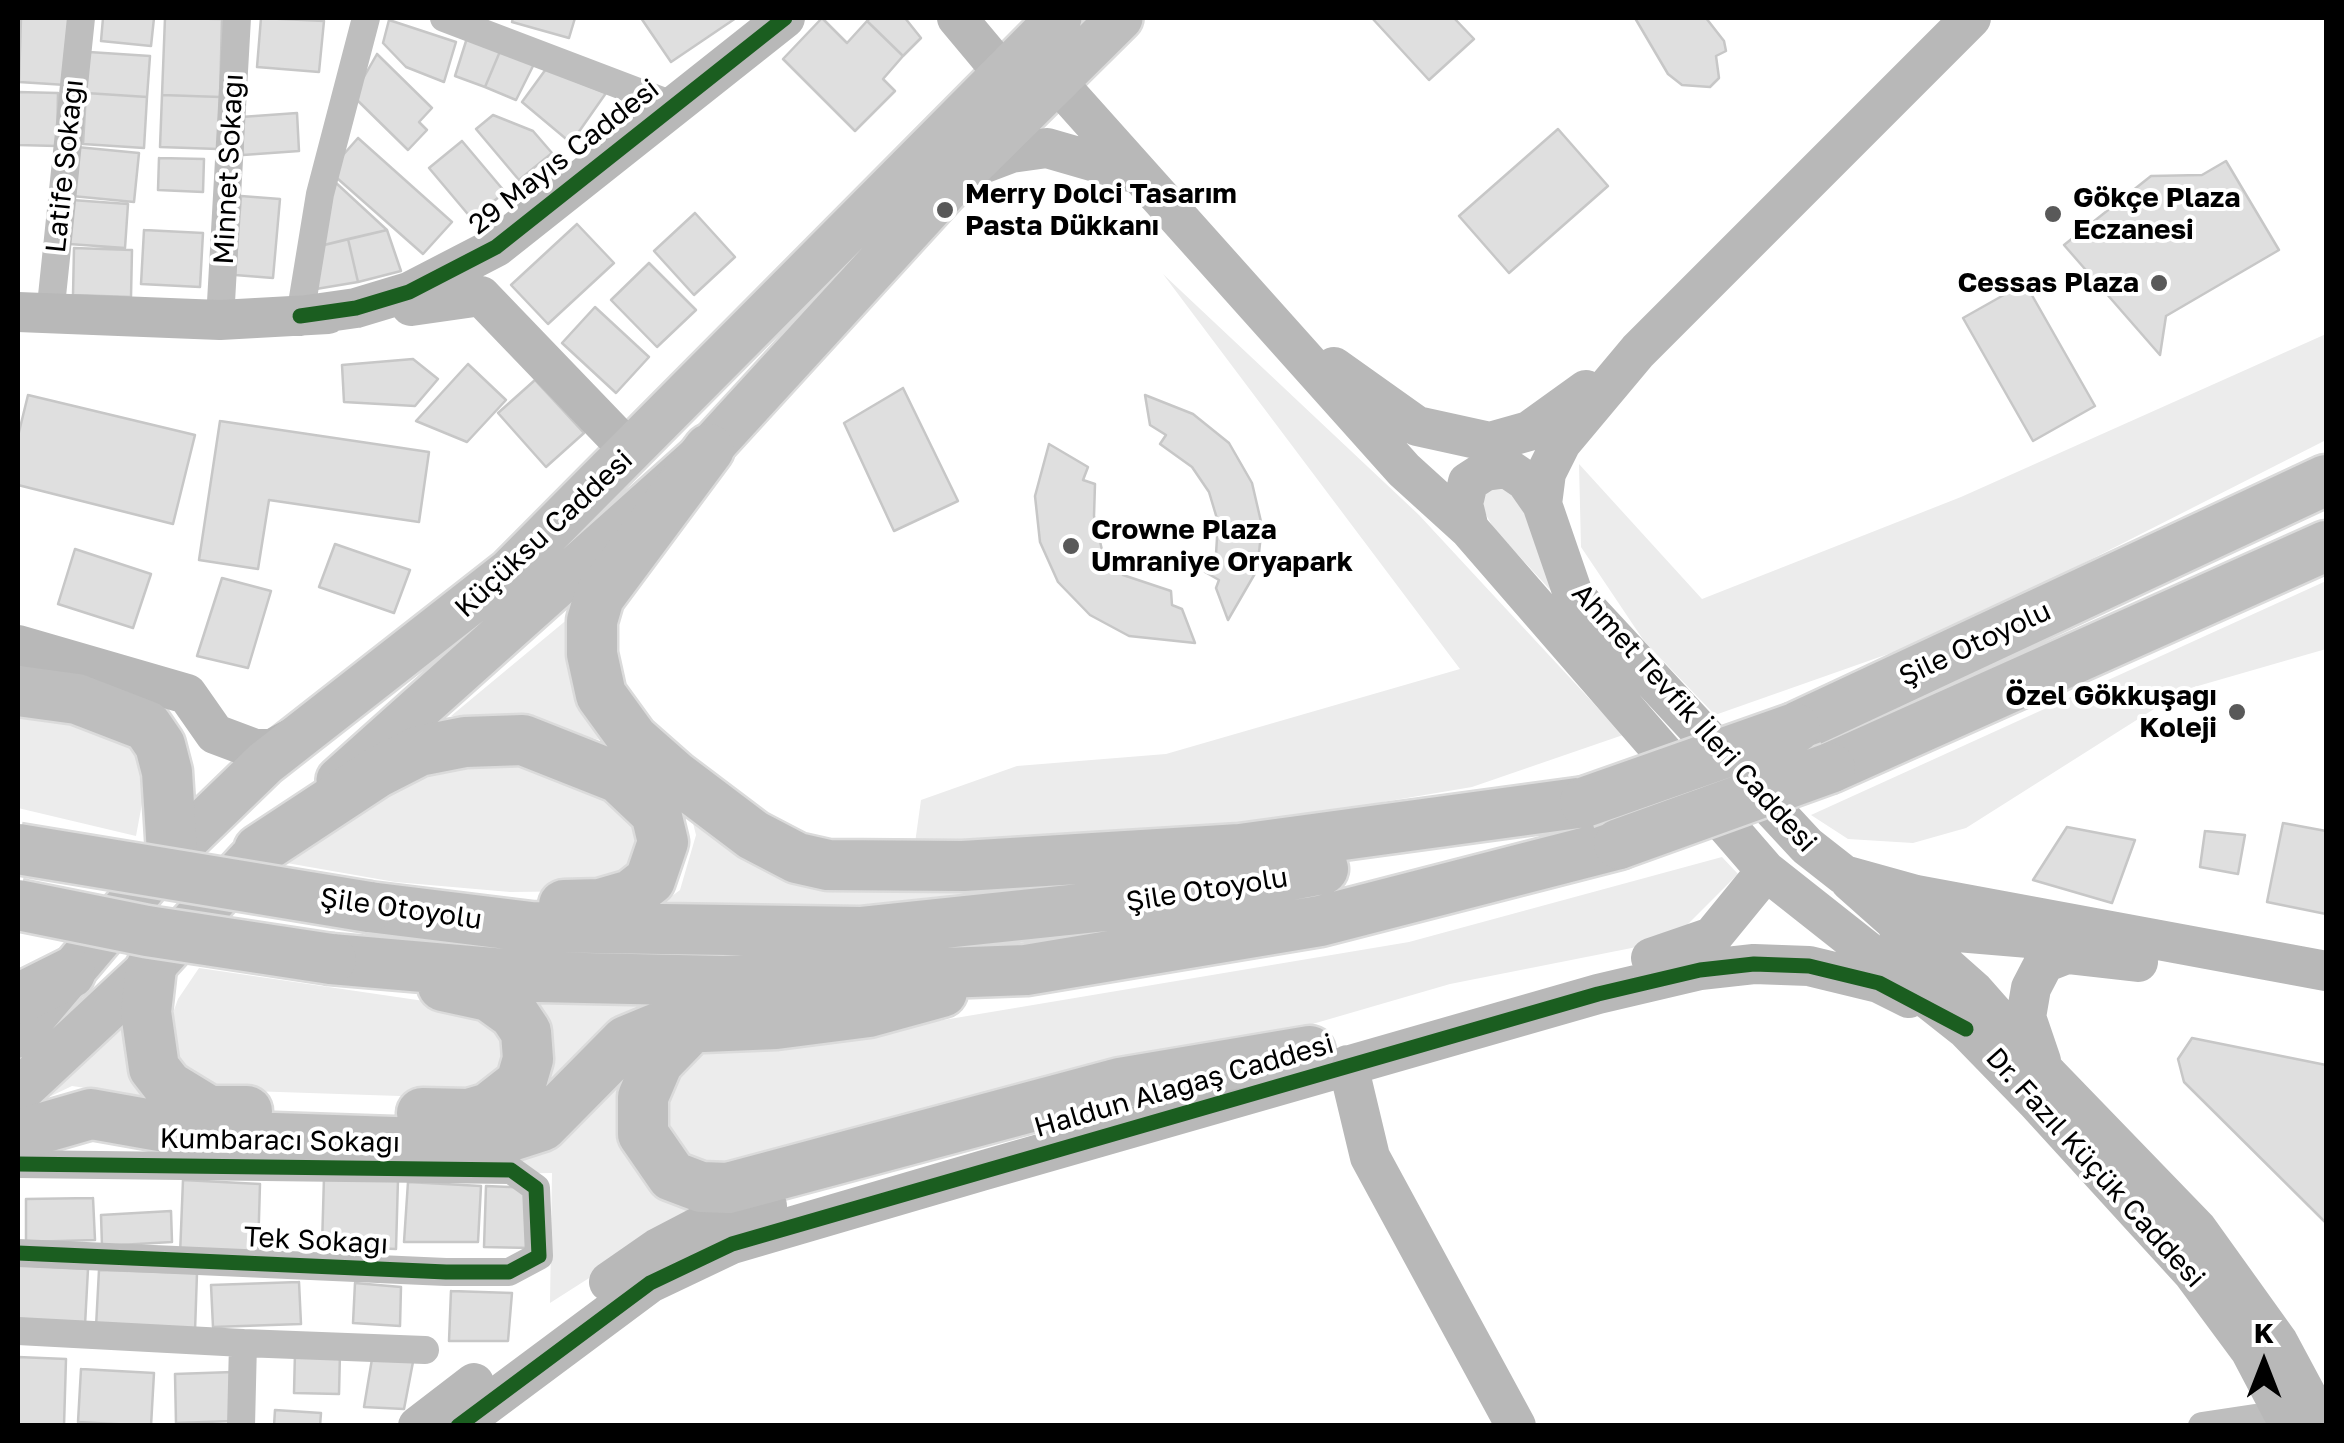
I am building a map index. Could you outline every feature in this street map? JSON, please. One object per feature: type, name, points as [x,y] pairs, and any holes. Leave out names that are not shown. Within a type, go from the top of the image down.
[{"type":"highway","points":[[708,449],[599,597],[592,622],[592,654],[600,696],[633,739],[675,776],[752,835],[797,858],[828,865],[962,866],[1240,849],[1585,802]]},
{"type":"highway","name":"Şile Otoyolu","points":[[18,849],[369,907],[531,927],[860,932],[1154,901],[1336,866],[1585,802],[1795,728],[2326,480]]},
{"type":"highway","name":"Şile Otoyolu","points":[[18,905],[148,931],[332,959],[539,977],[705,980],[1026,970],[1320,921],[1619,844],[1830,768],[2326,546]]},
{"type":"highway","points":[[18,691],[76,699],[147,726],[160,745],[168,772],[172,853]]},
{"type":"highway","points":[[259,850],[376,773],[419,752],[465,742],[523,740],[575,757],[619,778],[656,813],[663,842],[659,859],[650,880],[631,895],[600,904],[369,907]]},
{"type":"highway","points":[[151,968],[146,1012],[154,1068],[168,1086],[208,1111],[469,1114],[504,1100],[521,1083],[528,1059],[526,1032],[514,1014],[489,996],[332,959]]},
{"type":"highway","points":[[18,1135],[91,1114],[214,1136],[483,1145],[542,1126],[626,1041],[655,1029],[776,1024],[869,1012],[1026,970]]},
{"type":"highway","points":[[18,999],[70,973]]},
{"type":"highway","points":[[691,1028],[658,1062],[643,1097],[643,1134],[672,1176],[701,1187],[728,1188],[1120,1084],[1329,1058]]},
{"type":"main road","name":"Küçüksu Caddesi","points":[[18,1035],[172,853],[265,763],[480,599],[631,452],[1058,18]]},
{"type":"main road","points":[[1055,80],[1054,54],[1072,18]]},
{"type":"main road","points":[[966,170],[1120,18]]},
{"type":"main road","points":[[966,170],[1002,103],[1004,73]]},
{"type":"main road","name":"Küçüksu Caddesi","points":[[18,1092],[151,968],[259,850],[518,624],[708,449],[966,170]]},
{"type":"street","name":"Latife Sokağı","points":[[34,314],[81,18]]},
{"type":"street","name":"Minnet Sokağı","points":[[220,320],[237,18]]},
{"type":"street","points":[[300,316],[320,194],[366,18]]},
{"type":"street","points":[[444,18],[670,104]]},
{"type":"street","points":[[957,18],[1004,73]]},
{"type":"street","points":[[1542,504],[1546,473],[1561,443],[1638,351],[1971,18]]},
{"type":"street","name":"29 Mayıs Caddesi","points":[[300,316],[356,308],[409,292],[496,247],[776,20]]},
{"type":"street","name":"Ahmet Tevfik İleri Caddesi","points":[[1055,80],[1404,470],[1469,528],[1766,870]]},
{"type":"street","points":[[966,170],[1011,154],[1047,148],[1137,174]]},
{"type":"street","points":[[496,247],[482,266],[480,296],[631,452]]},
{"type":"street","name":"29 Mayıs Caddesi","points":[[34,314],[220,320],[385,311],[455,296],[480,296]]},
{"type":"street","points":[[1267,317],[1417,426],[1490,442],[1529,431],[1638,351]]},
{"type":"street","name":"Ahmet Tevfik İleri Caddesi","points":[[1469,528],[1463,504],[1468,482],[1485,471],[1507,468],[1526,481],[1542,504],[1574,594],[1807,846],[1844,875],[1916,895],[2326,971]]},
{"type":"street","points":[[18,644],[187,694],[214,734],[255,749],[272,748],[306,731]]},
{"type":"street","points":[[1766,870],[1828,904],[1873,922],[2036,939],[2326,1000]]},
{"type":"street","name":"Dr. Fazıl Küçük Caddesi","points":[[1766,870],[1966,1029],[2192,1272],[2302,1419]]},
{"type":"street","name":"Haldun Alagaş Caddesi","points":[[458,1426],[650,1282],[732,1244],[1329,1058],[1512,992],[1681,950],[1712,937],[1766,870]]},
{"type":"street","name":"Dr. Fazıl Küçük Caddesi","points":[[1844,875],[1974,991],[2220,1257],[2278,1342],[2302,1419]]},
{"type":"street","points":[[2048,1075],[2026,1018],[2031,988],[2044,962],[2067,954],[2138,962]]},
{"type":"street","name":"Haldun Alagaş Caddesi","points":[[418,1426],[618,1274],[704,1224],[1329,1058],[1700,970],[1754,964],[1810,966],[1880,983],[1966,1029]]},
{"type":"street","points":[[1329,1058],[1370,1157],[1516,1426]]},
{"type":"street","name":"Kumbaracı Sokağı","points":[[18,1164],[511,1170],[536,1188]]},
{"type":"street","name":"Tek Sokağı","points":[[18,1253],[509,1272],[540,1256],[536,1188]]},
{"type":"street","points":[[18,1331],[426,1350]]},
{"type":"street","points":[[241,1426],[244,1343]]},
{"type":"street","points":[[2202,1426],[2232,1418],[2302,1419]]},
{"type":"shaded area","points":[[1163,274],[1419,515],[1623,735],[1472,787],[1223,829],[915,843],[921,800],[1017,766],[1166,754],[1460,669]]},
{"type":"shaded area","points":[[2326,334],[2326,440],[1942,635],[1715,715],[1644,641],[1581,547],[1579,464],[1702,599],[1961,497]]},
{"type":"shaded area","points":[[1496,481],[1516,489],[1566,607],[1494,529],[1484,511],[1483,491]]},
{"type":"shaded area","points":[[2326,581],[2326,649],[2184,690],[1966,828],[1913,843],[1848,839],[1811,815]]},
{"type":"shaded area","points":[[581,608],[624,746],[544,726],[451,716]]},
{"type":"shaded area","points":[[18,705],[142,744],[146,782],[136,836],[18,808]]},
{"type":"shaded area","points":[[475,753],[604,776],[650,835],[632,870],[597,891],[510,892],[395,882],[281,862],[401,768]]},
{"type":"shaded area","points":[[687,799],[756,856],[1116,881],[898,904],[652,911],[680,890],[696,835]]},
{"type":"shaded area","points":[[1722,857],[1738,874],[1672,940],[1450,984],[1285,1032],[715,1173],[689,1163],[663,1124],[664,1098],[679,1074],[703,1053],[830,1039],[1409,942]]},
{"type":"shaded area","points":[[199,968],[465,1007],[514,1040],[490,1099],[219,1090],[181,1076],[169,1024],[178,999]]},
{"type":"shaded area","points":[[528,995],[797,1001],[537,1111]]},
{"type":"shaded area","points":[[141,1004],[175,1110],[128,1094],[72,1086],[30,1106]]},
{"type":"shaded area","points":[[632,1046],[624,1092],[713,1199],[550,1303],[552,1173],[476,1174]]},
{"type":"building","points":[[21,18],[71,18],[66,85],[19,82]]},
{"type":"building","points":[[103,18],[154,18],[151,46],[101,41]]},
{"type":"building","points":[[165,18],[222,19],[220,97],[162,95]]},
{"type":"building","points":[[261,18],[324,21],[319,72],[257,67]]},
{"type":"building","points":[[513,18],[575,18],[569,38],[512,22]]},
{"type":"building","points":[[641,18],[736,18],[671,62]]},
{"type":"building","points":[[822,18],[847,43],[867,21],[903,56],[883,79],[895,91],[855,131],[783,59]]},
{"type":"building","points":[[905,18],[921,38],[903,56],[867,21]]},
{"type":"building","points":[[1372,18],[1454,18],[1474,39],[1429,80]]},
{"type":"building","points":[[1635,18],[1706,18],[1724,41],[1726,51],[1716,56],[1719,78],[1710,87],[1682,85],[1668,74]]},
{"type":"building","points":[[389,20],[456,42],[444,82],[406,67],[383,43]]},
{"type":"building","points":[[467,38],[501,49],[485,87],[455,76]]},
{"type":"building","points":[[501,49],[534,64],[516,100],[485,87]]},
{"type":"building","points":[[89,52],[150,56],[147,97],[86,93]]},
{"type":"building","points":[[377,54],[432,108],[419,122],[427,130],[408,150],[353,96]]},
{"type":"building","points":[[546,69],[606,93],[571,143],[522,102]]},
{"type":"building","points":[[18,92],[58,93],[57,146],[18,145]]},
{"type":"building","points":[[86,93],[147,97],[144,148],[83,144]]},
{"type":"building","points":[[162,95],[220,97],[218,149],[160,147]]},
{"type":"building","points":[[297,113],[299,151],[243,155],[241,117]]},
{"type":"building","points":[[493,115],[533,131],[552,153],[519,180],[476,129]]},
{"type":"building","points":[[1558,129],[1608,186],[1509,273],[1459,216]]},
{"type":"building","points":[[358,138],[452,222],[423,254],[329,171]]},
{"type":"building","points":[[462,141],[505,192],[472,219],[429,168]]},
{"type":"building","points":[[77,147],[139,153],[134,202],[72,196]]},
{"type":"building","points":[[159,158],[204,159],[203,192],[158,190]]},
{"type":"building","name":"Cessas Plaza","points":[[2226,161],[2279,250],[2166,316],[2160,355],[2064,245],[2151,176],[2202,175]]},
{"type":"building","points":[[335,182],[387,230],[316,247]]},
{"type":"building","points":[[241,196],[280,199],[273,278],[235,275]]},
{"type":"building","points":[[72,200],[128,204],[125,248],[69,244]]},
{"type":"building","points":[[695,213],[735,257],[694,295],[654,251]]},
{"type":"building","points":[[577,224],[614,263],[548,324],[511,285]]},
{"type":"building","points":[[144,230],[203,233],[200,287],[141,284]]},
{"type":"building","points":[[387,230],[401,271],[358,282],[348,239]]},
{"type":"building","points":[[348,239],[358,282],[316,289],[316,247]]},
{"type":"building","points":[[74,248],[132,250],[131,297],[73,295]]},
{"type":"building","points":[[649,263],[696,310],[657,347],[611,300]]},
{"type":"building","points":[[2025,283],[2095,406],[2033,441],[1963,318]]},
{"type":"building","points":[[595,307],[649,357],[616,393],[562,343]]},
{"type":"building","points":[[413,359],[438,379],[415,406],[344,402],[342,365]]},
{"type":"building","points":[[468,364],[506,400],[467,442],[416,421]]},
{"type":"building","points":[[535,380],[584,433],[546,467],[498,413]]},
{"type":"building","points":[[903,388],[958,501],[894,531],[844,423]]},
{"type":"building","points":[[28,395],[195,435],[173,524],[18,485],[18,436]]},
{"type":"building","name":"Crowne Plaza Umraniye Oryapark","points":[[1145,395],[1193,414],[1229,443],[1252,483],[1262,526],[1257,570],[1228,620],[1216,588],[1219,580],[1205,572],[1216,554],[1218,522],[1209,492],[1192,467],[1160,444],[1166,435],[1150,425]]},
{"type":"building","points":[[220,421],[429,452],[419,522],[269,500],[258,569],[199,560]]},
{"type":"building","name":"Crowne Plaza Umraniye Oryapark","points":[[1049,444],[1088,467],[1083,480],[1095,484],[1094,516],[1102,550],[1123,575],[1171,591],[1172,605],[1182,609],[1195,643],[1129,636],[1090,615],[1058,582],[1040,542],[1035,496]]},
{"type":"building","points":[[335,544],[410,570],[394,613],[319,587]]},
{"type":"building","points":[[75,549],[151,574],[133,628],[58,604]]},
{"type":"building","points":[[222,578],[271,591],[248,668],[197,656]]},
{"type":"building","points":[[2283,823],[2326,831],[2326,914],[2267,902]]},
{"type":"building","points":[[2067,827],[2135,840],[2112,903],[2033,880]]},
{"type":"building","points":[[2205,831],[2245,835],[2238,874],[2200,867]]},
{"type":"building","points":[[2192,1038],[2326,1065],[2326,1223],[2184,1082],[2178,1059]]},
{"type":"building","points":[[324,1177],[398,1179],[396,1249],[322,1246]]},
{"type":"building","points":[[183,1180],[260,1184],[258,1252],[180,1255]]},
{"type":"building","points":[[408,1182],[481,1186],[478,1242],[404,1242]]},
{"type":"building","points":[[486,1186],[533,1188],[531,1248],[484,1247]]},
{"type":"building","points":[[93,1198],[95,1240],[26,1242],[26,1199]]},
{"type":"building","points":[[171,1211],[172,1242],[102,1246],[101,1215]]},
{"type":"building","points":[[18,1265],[88,1269],[85,1325],[18,1322]]},
{"type":"building","points":[[99,1270],[197,1273],[195,1331],[96,1327]]},
{"type":"building","points":[[299,1282],[301,1324],[213,1327],[211,1285]]},
{"type":"building","points":[[355,1283],[401,1287],[400,1326],[353,1323]]},
{"type":"building","points":[[451,1291],[512,1293],[508,1341],[449,1341]]},
{"type":"building","points":[[295,1352],[340,1353],[339,1394],[294,1393]]},
{"type":"building","points":[[18,1357],[66,1359],[64,1426],[18,1426]]},
{"type":"building","points":[[372,1359],[413,1362],[404,1409],[364,1407]]},
{"type":"building","points":[[81,1369],[154,1373],[151,1426],[78,1422]]},
{"type":"building","points":[[233,1372],[234,1421],[176,1423],[175,1374]]},
{"type":"building","points":[[275,1410],[321,1413],[320,1426],[274,1426]]},
{"type":"cycle path","points":[[300,316],[356,308],[409,292],[496,247],[785,18]]},
{"type":"cycle path","points":[[458,1426],[650,1283],[732,1244],[1598,994],[1700,970],[1754,964],[1809,966],[1879,983],[1966,1029]]},
{"type":"cycle path","points":[[18,1164],[511,1170],[536,1188],[539,1256],[509,1272],[446,1272],[18,1253]]},
{"type":"place","name":"Merry Dolci Tasarım Pasta Dükkanı","points":[[945,210]]},
{"type":"place","name":"Gökçe Plaza Eczanesi","points":[[2053,214]]},
{"type":"place","name":"Cessas Plaza","points":[[2159,283]]},
{"type":"place","name":"Crowne Plaza Umraniye Oryapark","points":[[1071,546]]},
{"type":"place","name":"Özel Gökkuşağı Koleji","points":[[2237,712]]}]
